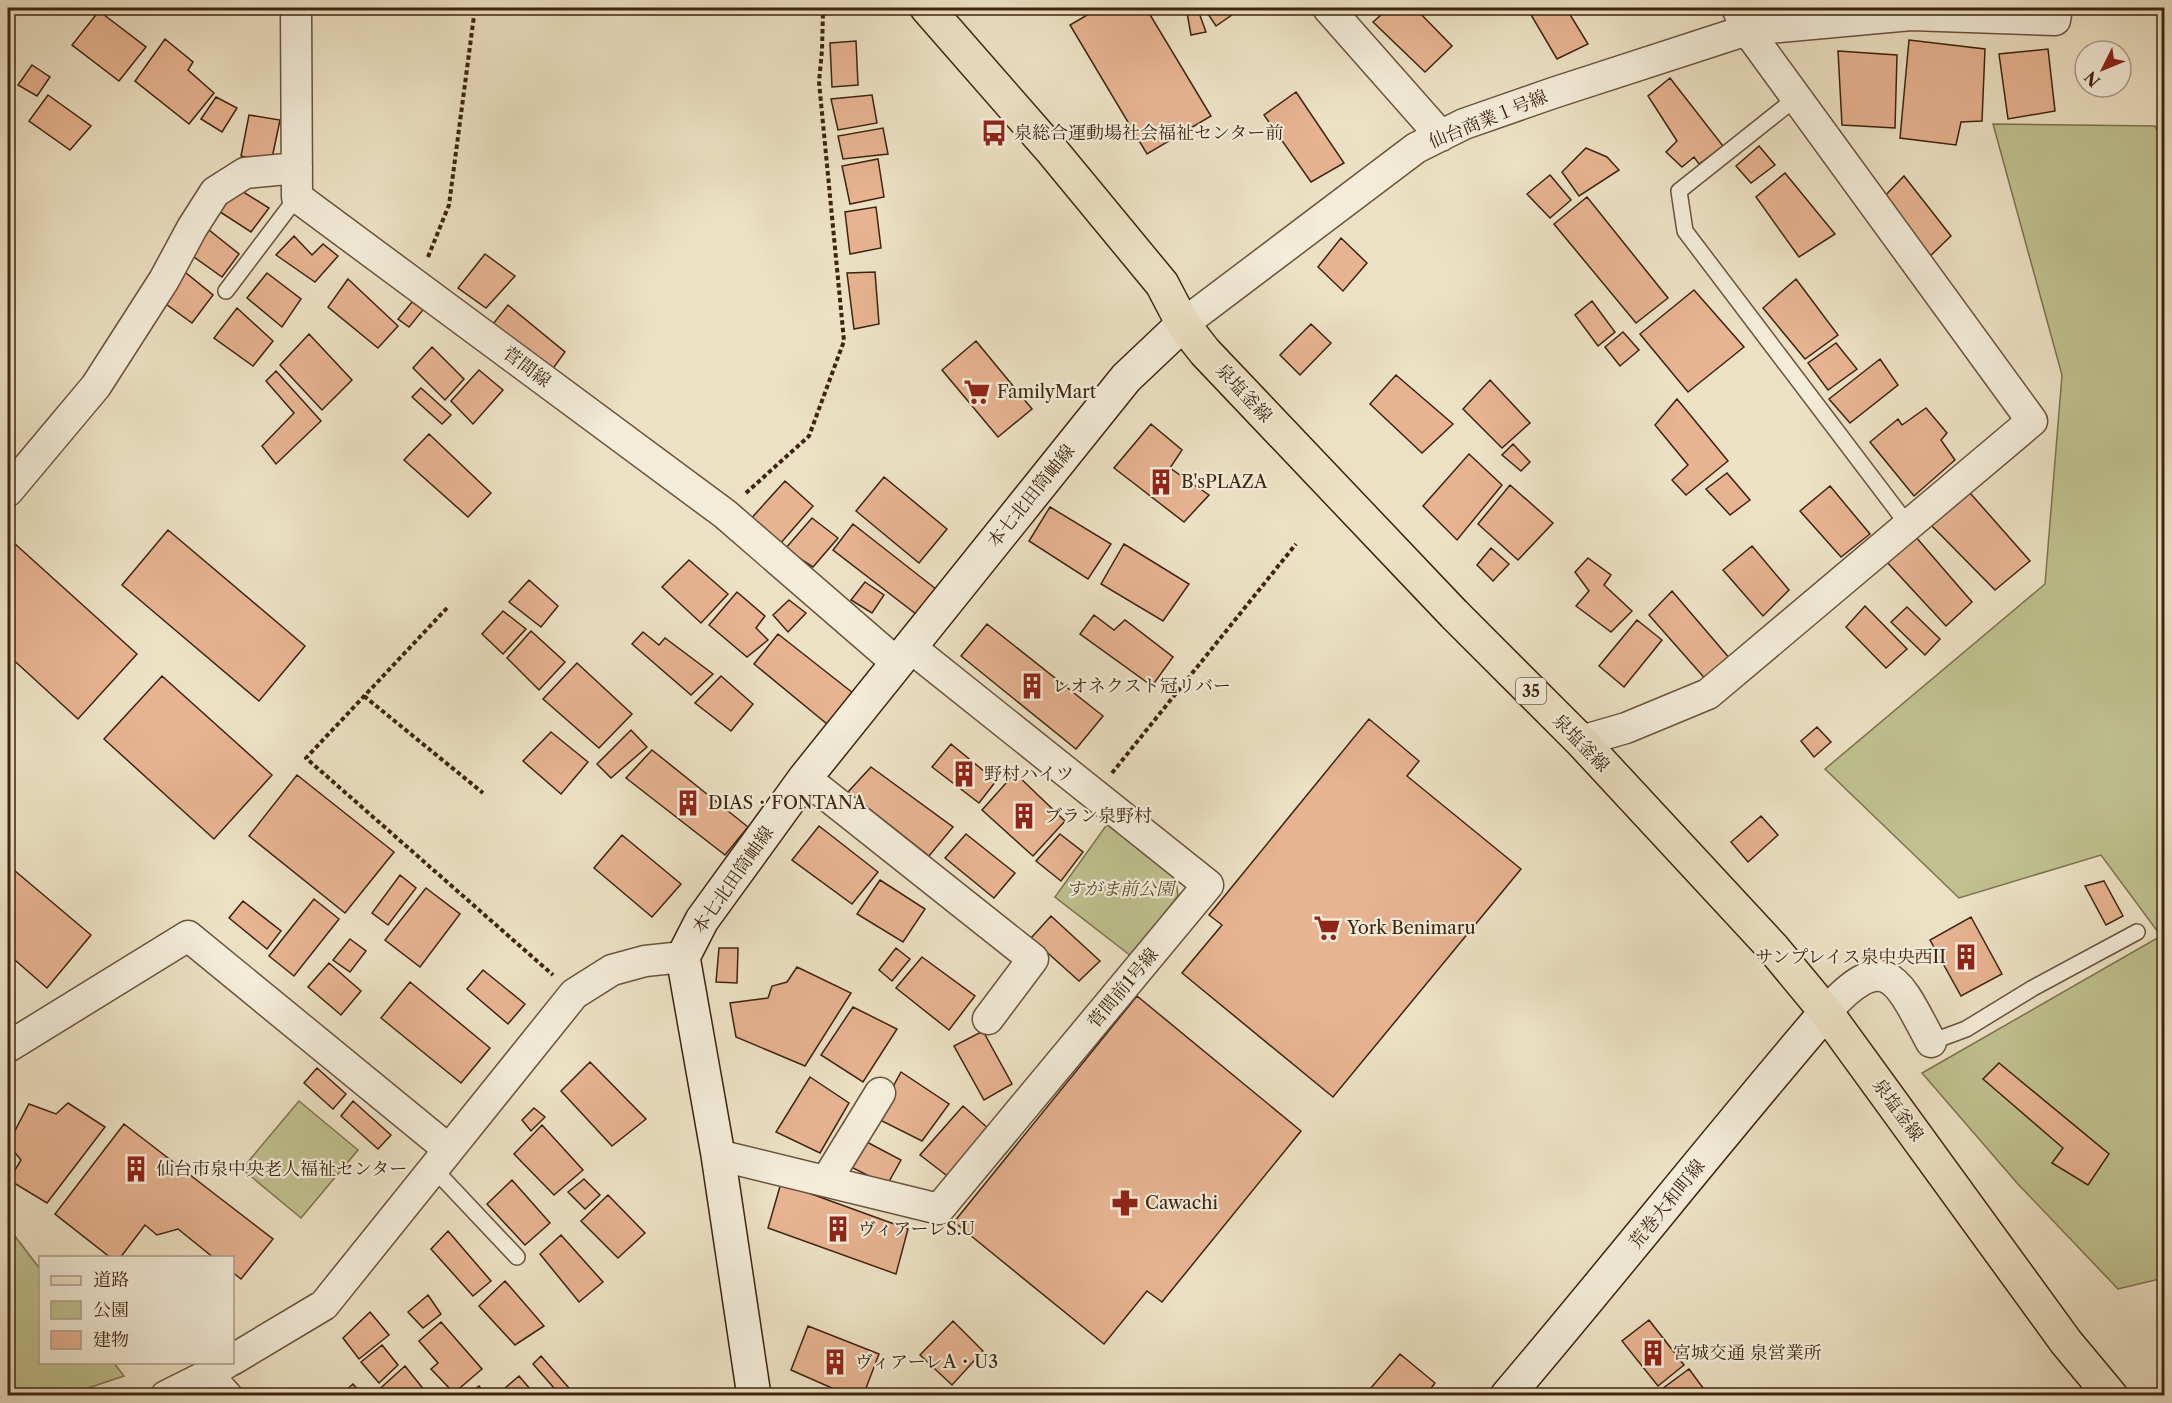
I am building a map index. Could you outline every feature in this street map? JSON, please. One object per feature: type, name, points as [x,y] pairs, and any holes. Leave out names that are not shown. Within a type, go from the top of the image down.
[{"type":"main road","name":"泉塩釜線","points":[[927,8],[1053,152],[1162,284],[1183,324],[1205,352],[1454,614],[1581,741],[1773,948],[1826,1012],[2066,1342],[2111,1395]]},
{"type":"street","points":[[8,491],[96,386],[164,280],[192,228],[215,192],[245,173],[297,183],[296,8]]},
{"type":"street","points":[[1328,8],[1441,136]]},
{"type":"street","name":"仙台商業１号線","points":[[1183,324],[1416,148],[1464,124],[1553,93],[1742,19],[1911,15],[2055,20],[2057,8]]},
{"type":"street","points":[[1581,741],[1626,728],[1708,694],[2032,421],[1796,98],[1742,19]]},
{"type":"street","name":"菅間線","points":[[297,183],[416,285],[725,514],[903,655]]},
{"type":"street","name":"本七北田筒岫線","points":[[683,957],[702,921],[805,778],[1125,378],[1183,324]]},
{"type":"street","name":"菅間前1号線","points":[[718,1155],[939,1209],[1208,885],[1095,794],[903,655]]},
{"type":"street","points":[[805,778],[1033,959],[988,1019]]},
{"type":"street","points":[[8,1047],[37,1027],[188,936],[441,1159]]},
{"type":"street","points":[[166,1395],[224,1373],[324,1305],[574,994],[612,970],[645,961],[683,957],[718,1155],[754,1395]]},
{"type":"street","points":[[1826,1012],[1844,992],[1864,978],[1877,974],[1893,980],[1910,1002],[1931,1042]]},
{"type":"street","name":"荒巻大和町線","points":[[1507,1395],[1826,1012]]},
{"type":"street","points":[[826,1181],[880,1093]]},
{"type":"lane","points":[[1796,98],[1679,191],[1685,231],[1908,525]]},
{"type":"lane","points":[[225,291],[297,183]]},
{"type":"lane","points":[[1931,1042],[1966,1029],[2033,988],[2137,932]]},
{"type":"lane","points":[[441,1159],[517,1257]]},
{"type":"path","points":[[416,285],[449,205],[475,8]]},
{"type":"path","points":[[725,514],[808,436],[844,341],[819,82],[822,50],[823,12],[821,8]]},
{"type":"path","points":[[1095,794],[1296,544]]},
{"type":"path","points":[[447,608],[306,758],[574,994]]},
{"type":"path","points":[[364,696],[483,793]]},
{"type":"green space","points":[[1993,124],[2155,126],[2164,145],[2164,1278],[2118,1289],[2017,1183],[1922,1073],[2161,936],[2101,855],[1959,898],[1825,769],[2045,584],[2062,375]]},
{"type":"green space","name":"すがま前公園","points":[[1108,823],[1175,873],[1178,896],[1131,956],[1055,897]]},
{"type":"green space","points":[[299,1101],[358,1150],[301,1218],[242,1169]]},
{"type":"green space","points":[[8,1227],[39,1268],[39,1364],[115,1364],[124,1376],[67,1395],[8,1395]]},
{"type":"building","points":[[1099,8],[1146,8],[1211,116],[1147,154],[1070,25]]},
{"type":"building","points":[[1204,8],[1242,8],[1216,26]]},
{"type":"building","points":[[1389,8],[1415,8],[1452,46],[1425,72],[1373,22]]},
{"type":"building","points":[[1527,8],[1566,8],[1588,44],[1557,59]]},
{"type":"building","points":[[1198,10],[1206,32],[1191,35],[1187,13]]},
{"type":"building","points":[[99,11],[146,47],[119,81],[72,45]]},
{"type":"building","points":[[165,39],[193,62],[188,70],[214,93],[189,124],[135,81]]},
{"type":"building","points":[[1909,40],[1985,49],[1982,121],[1961,122],[1956,145],[1900,138]]},
{"type":"building","points":[[856,41],[858,85],[832,87],[830,43]]},
{"type":"building","points":[[2048,49],[2055,111],[2008,119],[1999,54]]},
{"type":"building","points":[[1838,51],[1897,55],[1895,128],[1842,125]]},
{"type":"building","points":[[32,65],[50,77],[37,96],[18,85]]},
{"type":"building","points":[[1670,78],[1723,146],[1699,164],[1694,157],[1682,167],[1666,152],[1677,141],[1648,96]]},
{"type":"building","points":[[1296,92],[1344,163],[1311,182],[1264,115]]},
{"type":"building","points":[[48,95],[91,126],[70,150],[29,121]]},
{"type":"building","points":[[872,95],[877,123],[838,130],[831,99]]},
{"type":"building","points":[[216,97],[237,108],[222,132],[201,119]]},
{"type":"building","points":[[249,115],[280,120],[271,163],[241,156]]},
{"type":"building","points":[[883,128],[888,154],[843,159],[838,136]]},
{"type":"building","points":[[1759,146],[1775,165],[1751,183],[1736,166]]},
{"type":"building","points":[[1586,148],[1607,157],[1619,170],[1579,196],[1562,172]]},
{"type":"building","points":[[878,159],[884,197],[850,204],[842,166]]},
{"type":"building","points":[[1785,173],[1835,234],[1799,257],[1756,197]]},
{"type":"building","points":[[1550,175],[1571,200],[1550,218],[1527,194]]},
{"type":"building","points":[[1904,176],[1951,236],[1926,260],[1881,200]]},
{"type":"building","points":[[232,185],[269,208],[251,232],[214,208]]},
{"type":"building","points":[[1587,197],[1668,298],[1636,323],[1554,224]]},
{"type":"building","points":[[876,207],[881,248],[850,254],[845,212]]},
{"type":"building","points":[[204,226],[239,254],[222,277],[187,252]]},
{"type":"building","points":[[294,236],[312,255],[323,244],[338,256],[315,282],[276,255]]},
{"type":"building","points":[[1341,238],[1367,263],[1343,291],[1318,267]]},
{"type":"building","points":[[485,254],[515,276],[486,308],[458,288]]},
{"type":"building","points":[[180,268],[213,295],[192,323],[159,299]]},
{"type":"building","points":[[875,272],[879,324],[854,329],[847,273]]},
{"type":"building","points":[[267,273],[301,299],[282,327],[247,298]]},
{"type":"building","points":[[348,279],[398,326],[378,348],[328,307]]},
{"type":"building","points":[[1796,279],[1838,335],[1805,359],[1763,308]]},
{"type":"building","points":[[1694,290],[1744,347],[1688,392],[1640,334]]},
{"type":"building","points":[[1592,301],[1615,332],[1598,346],[1575,315]]},
{"type":"building","points":[[412,302],[423,310],[409,327],[398,319]]},
{"type":"building","points":[[508,305],[565,352],[549,374],[489,329]]},
{"type":"building","points":[[237,308],[273,341],[253,366],[214,338]]},
{"type":"building","points":[[1311,324],[1331,343],[1300,375],[1280,355]]},
{"type":"building","points":[[1623,332],[1639,350],[1620,366],[1605,347]]},
{"type":"building","points":[[309,334],[352,380],[322,410],[280,365]]},
{"type":"building","points":[[976,341],[1032,409],[998,437],[942,370]]},
{"type":"building","points":[[1836,343],[1857,369],[1828,390],[1808,363]]},
{"type":"building","points":[[432,347],[464,379],[445,400],[413,368]]},
{"type":"building","points":[[1880,359],[1898,385],[1850,423],[1829,399]]},
{"type":"building","points":[[479,370],[503,390],[473,424],[451,401]]},
{"type":"building","points":[[276,371],[321,421],[276,464],[262,446],[294,413],[266,381]]},
{"type":"building","points":[[1396,375],[1453,424],[1422,453],[1370,404]]},
{"type":"building","points":[[1490,380],[1530,423],[1502,448],[1463,409]]},
{"type":"building","points":[[421,388],[451,415],[442,424],[412,397]]},
{"type":"building","points":[[1677,399],[1728,461],[1686,495],[1672,480],[1688,465],[1655,425]]},
{"type":"building","points":[[1926,408],[1947,433],[1941,440],[1955,460],[1914,496],[1870,442],[1898,419],[1902,425]]},
{"type":"building","name":"B'sPLAZA","points":[[1151,424],[1182,450],[1170,468],[1209,495],[1184,522],[1114,468]]},
{"type":"building","points":[[429,434],[491,493],[468,517],[404,460]]},
{"type":"building","points":[[1513,444],[1530,462],[1521,471],[1502,455]]},
{"type":"building","points":[[1469,454],[1502,485],[1457,540],[1423,506]]},
{"type":"building","points":[[1727,473],[1750,500],[1730,515],[1706,489]]},
{"type":"building","points":[[884,477],[947,529],[919,563],[856,511]]},
{"type":"building","points":[[785,481],[813,506],[779,545],[748,522]]},
{"type":"building","points":[[1510,485],[1553,523],[1518,560],[1478,524]]},
{"type":"building","points":[[1830,486],[1870,534],[1841,557],[1800,511]]},
{"type":"building","points":[[1970,493],[2030,561],[1995,590],[1930,524]]},
{"type":"building","points":[[1050,507],[1111,544],[1088,579],[1029,541]]},
{"type":"building","points":[[812,518],[838,538],[813,567],[785,549]]},
{"type":"building","points":[[853,524],[936,589],[916,614],[833,550]]},
{"type":"building","points":[[168,530],[305,646],[259,701],[122,585]]},
{"type":"building","points":[[1915,536],[1972,602],[1946,626],[1886,561]]},
{"type":"building","points":[[14,543],[137,654],[78,719],[8,655],[8,550]]},
{"type":"building","points":[[1124,544],[1189,584],[1163,621],[1101,584]]},
{"type":"building","points":[[1752,546],[1789,590],[1763,616],[1723,570]]},
{"type":"building","points":[[1491,548],[1509,564],[1493,581],[1477,565]]},
{"type":"building","points":[[1588,558],[1611,575],[1604,585],[1632,611],[1611,632],[1576,606],[1589,591],[1575,572]]},
{"type":"building","points":[[689,560],[728,594],[701,623],[662,587]]},
{"type":"building","points":[[529,580],[558,606],[541,627],[509,602]]},
{"type":"building","points":[[865,582],[884,595],[872,613],[851,600]]},
{"type":"building","points":[[1672,591],[1731,660],[1708,682],[1649,615]]},
{"type":"building","points":[[737,592],[765,616],[756,628],[768,640],[747,657],[709,625]]},
{"type":"building","points":[[789,600],[806,613],[788,632],[773,615]]},
{"type":"building","points":[[1865,606],[1907,649],[1886,668],[1846,627]]},
{"type":"building","points":[[1907,607],[1940,639],[1925,655],[1891,622]]},
{"type":"building","points":[[503,611],[526,629],[503,654],[482,634]]},
{"type":"building","points":[[1094,615],[1114,630],[1125,620],[1173,657],[1152,686],[1080,634]]},
{"type":"building","points":[[1637,620],[1662,640],[1624,687],[1599,666]]},
{"type":"building","name":"レオネクスト冠リバー","points":[[987,624],[1103,716],[1076,749],[961,656]]},
{"type":"building","points":[[531,631],[565,662],[539,690],[507,658]]},
{"type":"building","points":[[643,632],[659,645],[665,638],[713,674],[691,695],[632,644]]},
{"type":"building","points":[[778,634],[853,693],[827,724],[754,664]]},
{"type":"building","points":[[577,663],[632,714],[599,748],[543,699]]},
{"type":"building","points":[[162,676],[272,775],[214,839],[104,739]]},
{"type":"building","points":[[721,676],[753,704],[731,731],[695,703]]},
{"type":"building","points":[[1369,719],[1419,761],[1407,776],[1521,869],[1333,1097],[1182,973],[1222,925],[1209,915]]},
{"type":"building","points":[[1817,727],[1831,742],[1814,757],[1801,741]]},
{"type":"building","points":[[631,730],[647,747],[611,778],[597,764]]},
{"type":"building","points":[[551,732],[588,762],[561,794],[523,761]]},
{"type":"building","name":"野村ハイツ","points":[[951,744],[996,781],[979,803],[932,767]]},
{"type":"building","name":"DIAS・FONTANA","points":[[652,750],[748,827],[725,855],[626,778]]},
{"type":"building","points":[[871,767],[953,827],[929,856],[848,792]]},
{"type":"building","name":"ブラン泉野村","points":[[1015,773],[1065,821],[1033,856],[982,810]]},
{"type":"building","points":[[297,775],[394,852],[345,913],[249,836]]},
{"type":"building","points":[[1761,816],[1778,835],[1748,862],[1731,842]]},
{"type":"building","points":[[819,826],[878,872],[852,904],[792,860]]},
{"type":"building","points":[[966,834],[1015,873],[994,898],[945,858]]},
{"type":"building","points":[[1060,834],[1083,852],[1061,881],[1036,861]]},
{"type":"building","points":[[622,835],[681,884],[652,917],[594,868]]},
{"type":"building","points":[[8,865],[91,935],[47,988],[8,954]]},
{"type":"building","points":[[400,875],[416,888],[388,925],[372,913]]},
{"type":"building","points":[[880,880],[925,909],[903,942],[857,914]]},
{"type":"building","points":[[2104,881],[2123,916],[2106,925],[2085,886]]},
{"type":"building","points":[[426,888],[460,914],[420,967],[385,940]]},
{"type":"building","points":[[314,899],[339,919],[294,976],[269,956]]},
{"type":"building","points":[[243,901],[281,931],[267,949],[229,918]]},
{"type":"building","points":[[1051,916],[1100,961],[1079,981],[1031,938]]},
{"type":"building","name":"サンプレイス泉中央西II","points":[[1971,917],[2002,974],[1961,996],[1930,940]]},
{"type":"building","points":[[350,939],[366,951],[350,972],[333,960]]},
{"type":"building","points":[[719,948],[738,948],[737,983],[716,982]]},
{"type":"building","points":[[896,948],[910,959],[892,981],[879,970]]},
{"type":"building","points":[[922,957],[975,996],[949,1030],[896,988]]},
{"type":"building","points":[[329,963],[361,991],[341,1015],[308,987]]},
{"type":"building","points":[[797,967],[851,993],[805,1066],[736,1037],[730,1003],[768,998],[772,986],[787,982]]},
{"type":"building","points":[[483,970],[525,1004],[508,1024],[467,989]]},
{"type":"building","points":[[410,982],[490,1048],[461,1083],[381,1018]]},
{"type":"building","points":[[1137,996],[1301,1131],[1162,1302],[1147,1291],[1104,1344],[954,1222]]},
{"type":"building","points":[[853,1007],[897,1029],[863,1082],[821,1055]]},
{"type":"building","points":[[983,1031],[1012,1084],[984,1100],[954,1046]]},
{"type":"building","points":[[590,1062],[646,1119],[612,1146],[561,1091]]},
{"type":"building","points":[[1999,1063],[2109,1154],[2088,1185],[2052,1163],[2063,1148],[1983,1079]]},
{"type":"building","points":[[317,1068],[346,1094],[333,1109],[304,1083]]},
{"type":"building","points":[[901,1072],[949,1104],[922,1141],[876,1118]]},
{"type":"building","points":[[810,1077],[849,1103],[820,1153],[776,1132]]},
{"type":"building","points":[[353,1101],[391,1135],[378,1149],[341,1116]]},
{"type":"building","points":[[68,1103],[105,1127],[47,1203],[9,1180],[21,1160],[8,1144],[29,1104],[56,1114]]},
{"type":"building","points":[[963,1106],[989,1129],[950,1178],[920,1155]]},
{"type":"building","points":[[534,1108],[545,1117],[531,1131],[522,1120]]},
{"type":"building","name":"仙台市泉中央老人福祉センター","points":[[124,1124],[273,1239],[241,1279],[234,1274],[234,1256],[212,1256],[178,1229],[157,1235],[145,1225],[122,1256],[108,1256],[55,1214]]},
{"type":"building","points":[[542,1125],[583,1170],[554,1195],[514,1154]]},
{"type":"building","points":[[863,1140],[901,1160],[887,1185],[849,1166]]},
{"type":"building","points":[[584,1179],[600,1195],[585,1209],[568,1192]]},
{"type":"building","points":[[512,1180],[550,1223],[525,1245],[487,1204]]},
{"type":"building","name":"ヴィアーレS.U","points":[[781,1183],[908,1229],[896,1274],[768,1228]]},
{"type":"building","points":[[608,1195],[645,1233],[618,1258],[581,1221]]},
{"type":"building","points":[[448,1231],[491,1281],[473,1296],[431,1249]]},
{"type":"building","points":[[561,1235],[603,1282],[579,1302],[540,1254]]},
{"type":"building","points":[[505,1281],[544,1326],[515,1345],[479,1306]]},
{"type":"building","points":[[428,1295],[441,1314],[423,1328],[408,1312]]},
{"type":"building","points":[[370,1312],[389,1335],[359,1359],[343,1338]]},
{"type":"building","name":"宮城交通 泉営業所","points":[[1649,1320],[1684,1365],[1658,1386],[1622,1341]]},
{"type":"building","points":[[953,1321],[983,1351],[952,1385],[920,1355]]},
{"type":"building","points":[[441,1322],[482,1369],[454,1393],[431,1369],[438,1363],[419,1341]]},
{"type":"building","name":"ヴィアーレA・U3","points":[[808,1326],[879,1354],[863,1396],[850,1396],[791,1370]]},
{"type":"building","points":[[382,1345],[398,1365],[379,1383],[361,1362]]},
{"type":"building","points":[[1400,1354],[1435,1383],[1425,1396],[1364,1396]]},
{"type":"building","points":[[541,1356],[576,1396],[561,1396],[533,1364]]},
{"type":"building","points":[[405,1366],[429,1396],[376,1396],[374,1394]]},
{"type":"building","points":[[1689,1369],[1709,1396],[1666,1396],[1662,1389]]},
{"type":"building","points":[[519,1376],[536,1396],[511,1396],[505,1388]]},
{"type":"building","points":[[353,1384],[363,1396],[339,1396]]},
{"type":"building","points":[[479,1386],[487,1396],[472,1396],[470,1393]]},
{"type":"place","name":"泉総合運動場社会福祉センター前","points":[[994,133]]},
{"type":"place","name":"FamilyMart","points":[[977,392]]},
{"type":"place","name":"B'sPLAZA","points":[[1161,482]]},
{"type":"place","name":"レオネクスト冠リバー","points":[[1032,686]]},
{"type":"place","name":"野村ハイツ","points":[[964,774]]},
{"type":"place","name":"DIAS・FONTANA","points":[[688,803]]},
{"type":"place","name":"ブラン泉野村","points":[[1024,816]]},
{"type":"place","name":"York Benimaru","points":[[1327,928]]},
{"type":"place","name":"サンプレイス泉中央西II","points":[[1966,957]]},
{"type":"place","name":"仙台市泉中央老人福祉センター","points":[[136,1169]]},
{"type":"place","name":"Cawachi","points":[[1125,1203]]},
{"type":"place","name":"ヴィアーレS.U","points":[[838,1229]]},
{"type":"place","name":"宮城交通 泉営業所","points":[[1653,1353]]},
{"type":"place","name":"ヴィアーレA・U3","points":[[835,1362]]}]
